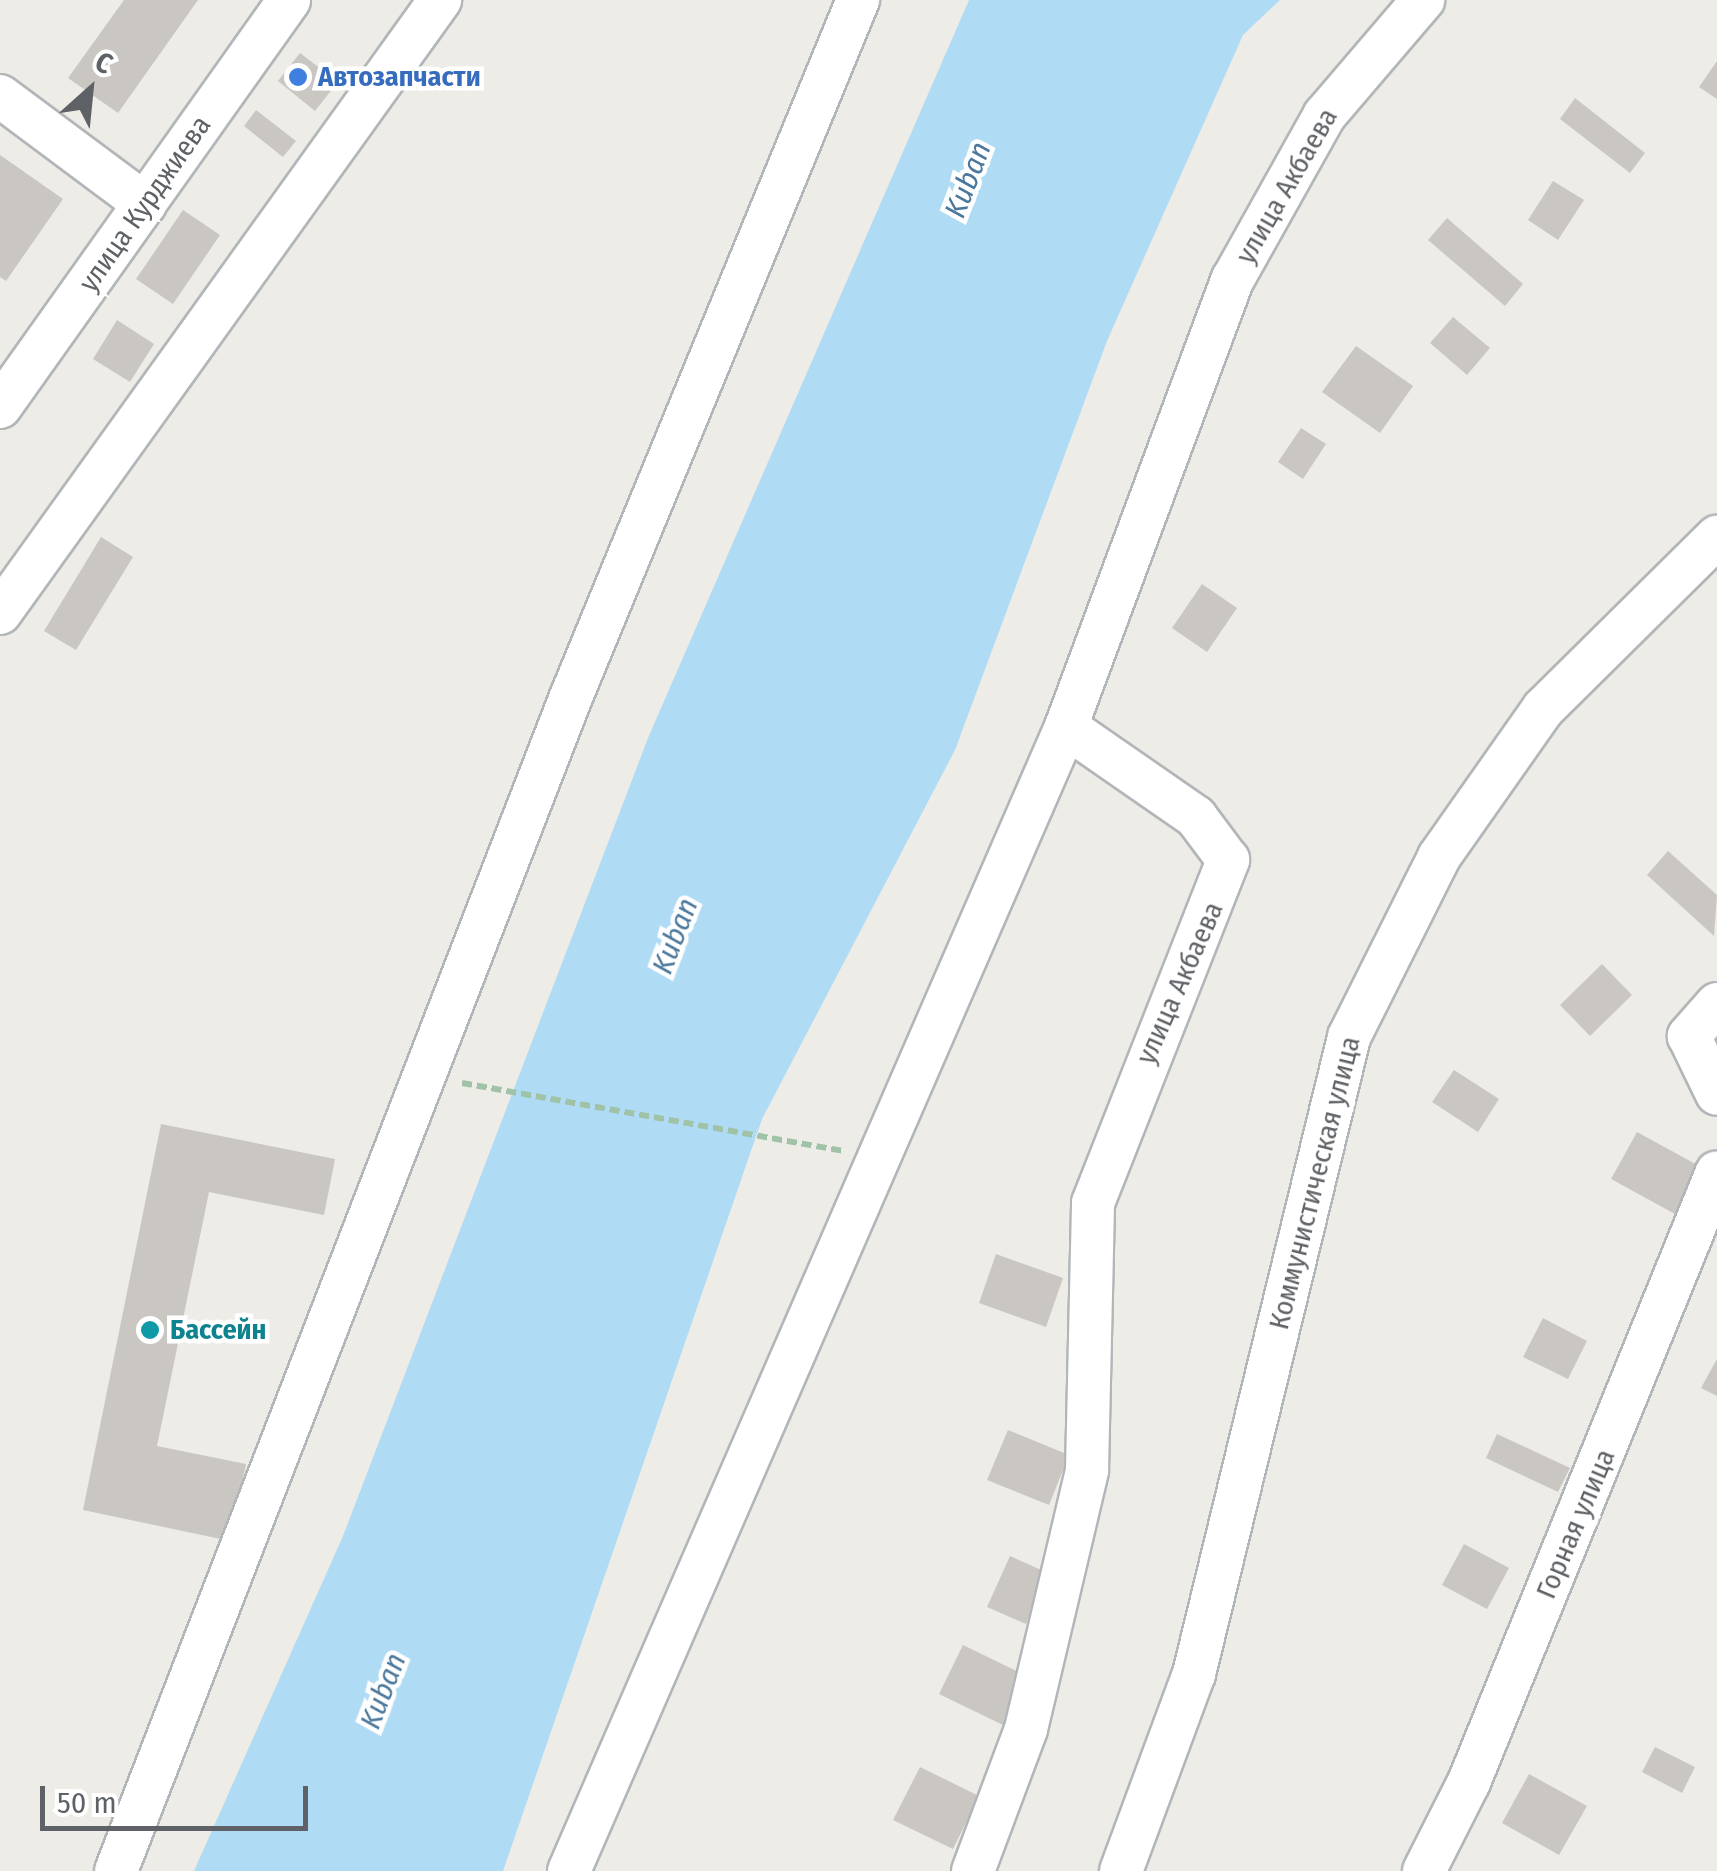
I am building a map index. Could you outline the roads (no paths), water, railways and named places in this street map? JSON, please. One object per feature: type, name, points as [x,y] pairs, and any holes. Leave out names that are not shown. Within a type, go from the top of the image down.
[{"type":"street","name":"улица Курджиева","points":[[0,407],[290,0]]},
{"type":"street","points":[[0,614],[440,0]]},
{"type":"street","points":[[116,1871],[571,697],[858,0]]},
{"type":"street","name":"улица Акбаева","points":[[973,1871],[1026,1729],[1086,1470],[1094,1203],[1228,860],[1196,817],[1066,727],[1233,279],[1324,116],[1423,0]]},
{"type":"street","points":[[0,96],[145,204]]},
{"type":"street","name":"Коммунистическая улица","points":[[1121,1871],[1194,1674],[1350,1037],[1439,856],[1543,708],[1717,537]]},
{"type":"street","points":[[569,1871],[1066,727]]},
{"type":"street","points":[[1717,1004],[1689,1036],[1717,1094]]},
{"type":"street","name":"Горная улица","points":[[1424,1871],[1469,1782],[1717,1172]]},
{"type":"water","name":"Kuban","points":[[969,0],[1280,0],[1243,35],[1107,341],[955,750],[762,1119],[503,1871],[194,1871],[343,1536],[648,738]]},
{"type":"place","name":"Автозапчасти","points":[[298,77]]},
{"type":"place","name":"Бассейн","points":[[150,1330]]}]
